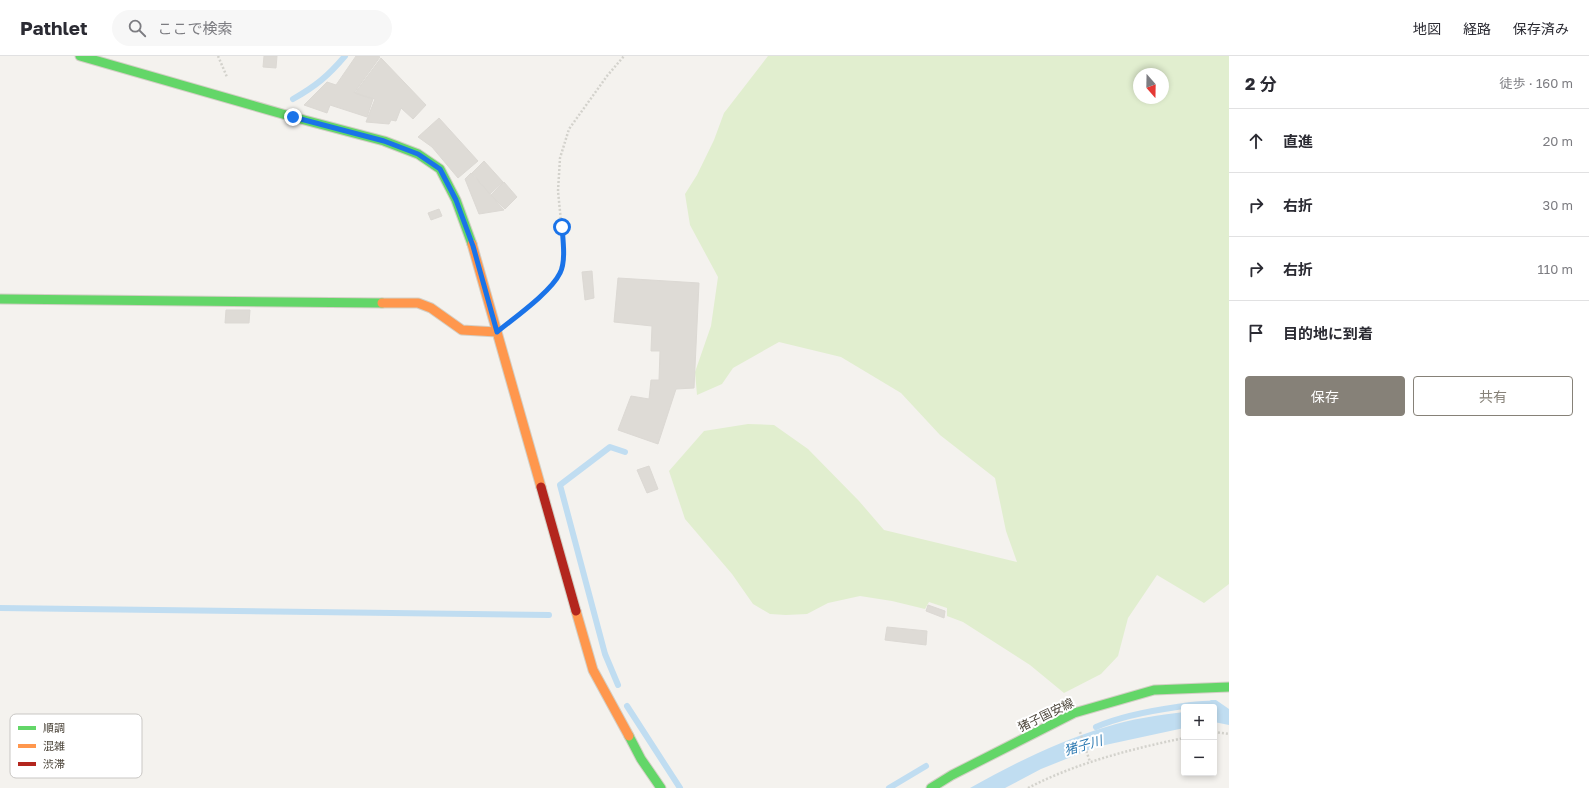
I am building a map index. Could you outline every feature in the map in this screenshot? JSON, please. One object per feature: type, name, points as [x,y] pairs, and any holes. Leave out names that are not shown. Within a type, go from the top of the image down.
[{"type":"street","points":[[80,56],[293,117],[384,141],[418,154],[440,169],[456,200],[473,246],[593,670],[642,759],[661,788]]},
{"type":"street","points":[[0,299],[418,303],[431,308],[462,330],[497,332]]},
{"type":"street","name":"猪子国安線","points":[[931,788],[952,775],[1074,713],[1154,690],[1213,686],[1229,687]]},
{"type":"path","points":[[497,332],[549,289],[561,273],[564,252],[558,191],[560,158],[569,129],[607,76],[624,56]]},
{"type":"path","points":[[1074,713],[1090,762]]},
{"type":"path","points":[[1217,732],[1229,734]]},
{"type":"path","points":[[1028,788],[1090,762],[1155,744],[1181,739]]},
{"type":"green space","points":[[768,56],[1229,56],[1229,584],[1204,603],[1157,575],[1128,618],[1118,656],[1101,674],[1064,693],[1030,665],[963,622],[947,616],[947,608],[929,602],[925,609],[892,601],[860,596],[828,603],[807,614],[786,615],[770,614],[753,604],[732,574],[685,519],[669,471],[704,431],[748,424],[774,425],[808,449],[859,501],[884,530],[1017,562],[1006,531],[995,478],[940,435],[901,393],[841,357],[779,342],[733,368],[722,384],[697,395],[695,372],[711,326],[718,277],[690,225],[685,194],[697,175],[714,140],[724,113]]},
{"type":"water","points":[[1211,700],[1216,700],[1229,709],[1229,725],[1217,723],[1217,704],[1204,704]]},
{"type":"water","name":"猪子川","points":[[1181,712],[1181,729],[1096,747],[1041,769],[1005,788],[970,788],[1003,770],[1071,739],[1115,724]]},
{"type":"building","points":[[264,56],[277,56],[276,68],[263,67]]},
{"type":"building","points":[[356,56],[380,57],[354,93],[373,99],[367,117],[330,105],[327,113],[304,105],[327,82],[336,85]]},
{"type":"building","points":[[381,58],[426,105],[413,119],[401,108],[396,121],[391,120],[389,124],[366,122],[375,99],[355,93]]},
{"type":"building","points":[[439,118],[478,161],[458,178],[432,147],[418,137]]},
{"type":"building","points":[[484,161],[503,182],[490,194],[472,173]]},
{"type":"building","points":[[471,173],[504,210],[479,214],[465,179]]},
{"type":"building","points":[[504,182],[517,197],[505,209],[491,195]]},
{"type":"building","points":[[439,209],[442,216],[431,220],[428,213]]},
{"type":"building","points":[[592,271],[594,298],[585,300],[582,272]]},
{"type":"building","points":[[618,278],[699,283],[694,388],[676,389],[658,444],[618,430],[631,396],[649,399],[651,380],[659,380],[660,351],[651,351],[652,326],[614,322]]},
{"type":"building","points":[[226,310],[250,310],[249,323],[225,323]]},
{"type":"building","points":[[649,466],[658,489],[647,493],[637,470]]},
{"type":"building","points":[[928,605],[945,611],[944,618],[926,611]]},
{"type":"building","points":[[887,627],[927,631],[926,645],[885,640]]},
{"type":"waterway","points":[[293,99],[321,80],[345,56]]},
{"type":"waterway","points":[[618,685],[605,654],[560,485],[610,447],[625,452]]},
{"type":"waterway","points":[[0,608],[549,615]]},
{"type":"waterway","points":[[627,706],[680,788]]},
{"type":"waterway","name":"猪子川","points":[[1096,727],[1125,717],[1181,707]]},
{"type":"waterway","points":[[889,788],[926,766]]},
{"type":"traffic: fast","points":[[80,56],[293,117],[384,141],[418,154],[440,169],[456,200],[472,244]]},
{"type":"traffic: fast","points":[[0,299],[382,303]]},
{"type":"traffic: fast","points":[[931,788],[952,775],[1074,713],[1154,690],[1229,687]]},
{"type":"traffic: fast","points":[[629,736],[641,759],[661,788]]},
{"type":"traffic: slow","points":[[472,244],[541,487]]},
{"type":"traffic: slow","points":[[382,303],[418,303],[431,308],[462,330],[497,332]]},
{"type":"traffic: slow","points":[[576,611],[593,670],[629,736]]},
{"type":"traffic: jam","points":[[541,487],[576,611]]},
{"type":"route","points":[[293,117],[384,141],[418,154],[440,169],[456,200],[473,246],[497,332],[549,289],[561,273],[564,252],[562,227]]}]
